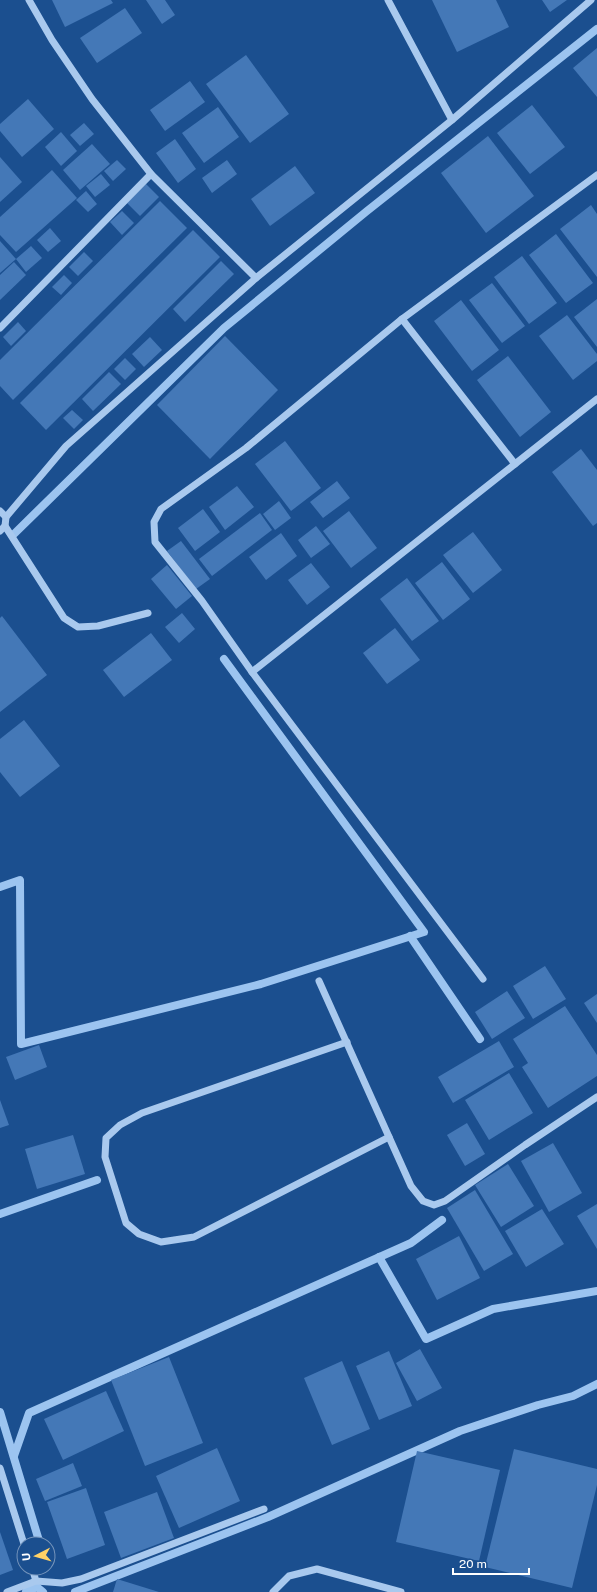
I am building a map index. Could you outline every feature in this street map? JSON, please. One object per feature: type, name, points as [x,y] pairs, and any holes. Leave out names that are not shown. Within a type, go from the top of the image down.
[{"type":"street","points":[[29,0],[52,40],[92,99],[151,174],[256,278]]},
{"type":"street","points":[[388,0],[452,120]]},
{"type":"street","points":[[148,613],[98,626],[78,628],[64,618],[2,529],[6,517],[66,446],[256,278],[452,120],[591,0]]},
{"type":"street","points":[[0,328],[151,174]]},
{"type":"street","points":[[483,978],[252,672],[202,601],[155,542],[154,522],[161,509],[246,448],[402,319],[597,175]]},
{"type":"street","points":[[402,319],[516,464]]},
{"type":"street","points":[[252,672],[597,399]]},
{"type":"street","points":[[0,511],[6,517]]},
{"type":"street","points":[[318,981],[412,1186],[423,1201],[434,1205],[445,1201],[597,1097]]},
{"type":"street","points":[[346,1042],[142,1113],[120,1126],[106,1138],[105,1157],[126,1223],[139,1234],[161,1242],[194,1237],[389,1137]]},
{"type":"street","points":[[0,1468],[21,1536]]},
{"type":"street","points":[[7,1592],[36,1580],[62,1583],[81,1579],[264,1509]]},
{"type":"street","points":[[273,1592],[289,1576],[317,1569],[401,1592]]},
{"type":"street","points":[[35,1576],[36,1580]]},
{"type":"building","points":[[52,0],[111,0],[113,3],[65,27]]},
{"type":"building","points":[[146,0],[165,0],[175,15],[162,24]]},
{"type":"building","points":[[432,0],[496,0],[509,27],[457,52]]},
{"type":"building","points":[[542,0],[567,0],[550,12]]},
{"type":"building","points":[[125,8],[142,33],[97,63],[80,38]]},
{"type":"building","points":[[597,48],[597,97],[573,68]]},
{"type":"building","points":[[246,55],[289,114],[250,143],[206,84]]},
{"type":"building","points":[[190,81],[205,102],[165,131],[150,110]]},
{"type":"building","points":[[28,99],[54,129],[22,157],[0,131],[0,124]]},
{"type":"building","points":[[532,105],[565,147],[530,174],[497,133]]},
{"type":"building","points":[[218,107],[239,137],[204,163],[182,133]]},
{"type":"building","points":[[84,123],[94,134],[80,146],[70,135]]},
{"type":"building","points":[[61,132],[77,151],[61,166],[45,147]]},
{"type":"building","points":[[488,136],[534,196],[486,233],[441,173]]},
{"type":"building","points":[[175,139],[196,169],[178,183],[156,153]]},
{"type":"building","points":[[92,144],[110,164],[80,190],[63,170]]},
{"type":"building","points":[[0,157],[22,182],[0,202]]},
{"type":"building","points":[[117,160],[126,169],[113,181],[104,171]]},
{"type":"building","points":[[227,160],[237,174],[212,193],[202,178]]},
{"type":"building","points":[[295,166],[315,193],[270,226],[251,199]]},
{"type":"building","points":[[52,170],[77,198],[16,252],[0,235],[0,217]]},
{"type":"building","points":[[101,174],[110,185],[95,197],[86,186]]},
{"type":"building","points":[[146,184],[159,197],[140,216],[127,203]]},
{"type":"building","points":[[86,191],[97,204],[88,212],[76,200]]},
{"type":"building","points":[[160,201],[187,228],[13,400],[0,386],[0,360]]},
{"type":"building","points":[[591,205],[597,214],[597,277],[560,229]]},
{"type":"building","points":[[122,211],[134,223],[122,235],[110,222]]},
{"type":"building","points":[[50,228],[61,241],[48,252],[37,240]]},
{"type":"building","points":[[193,230],[220,257],[46,430],[20,403]]},
{"type":"building","points":[[556,234],[593,283],[566,303],[529,255]]},
{"type":"building","points":[[0,241],[16,259],[0,273]]},
{"type":"building","points":[[31,246],[42,258],[26,272],[16,259]]},
{"type":"building","points":[[84,252],[93,261],[78,276],[69,267]]},
{"type":"building","points":[[522,256],[557,303],[529,324],[494,277]]},
{"type":"building","points":[[221,261],[234,274],[185,322],[173,309]]},
{"type":"building","points":[[14,262],[26,275],[0,300],[0,275]]},
{"type":"building","points":[[64,275],[72,283],[61,295],[52,287]]},
{"type":"building","points":[[492,283],[525,326],[502,343],[469,300]]},
{"type":"building","points":[[597,299],[597,347],[574,317]]},
{"type":"building","points":[[461,300],[499,350],[472,371],[434,321]]},
{"type":"building","points":[[567,315],[597,354],[597,361],[573,380],[539,336]]},
{"type":"building","points":[[18,322],[26,331],[11,346],[3,337]]},
{"type":"building","points":[[225,336],[278,390],[210,459],[157,405]]},
{"type":"building","points":[[150,337],[162,350],[144,367],[132,354]]},
{"type":"building","points":[[508,356],[551,412],[520,437],[477,380]]},
{"type":"building","points":[[125,358],[136,369],[125,380],[114,369]]},
{"type":"building","points":[[109,372],[121,384],[93,411],[82,399]]},
{"type":"building","points":[[72,410],[83,420],[74,429],[63,418]]},
{"type":"building","points":[[285,441],[321,488],[291,511],[255,464]]},
{"type":"building","points":[[581,449],[597,470],[597,523],[593,526],[552,472]]},
{"type":"building","points":[[337,481],[350,498],[323,518],[310,502]]},
{"type":"building","points":[[237,486],[254,507],[225,530],[209,507]]},
{"type":"building","points":[[279,501],[291,518],[275,530],[263,514]]},
{"type":"building","points":[[203,509],[220,532],[195,551],[178,528]]},
{"type":"building","points":[[349,511],[377,548],[351,568],[323,531]]},
{"type":"building","points":[[260,513],[272,530],[212,576],[199,559]]},
{"type":"building","points":[[316,526],[330,544],[311,558],[298,540]]},
{"type":"building","points":[[473,532],[502,570],[473,593],[443,555]]},
{"type":"building","points":[[281,533],[297,556],[266,580],[249,557]]},
{"type":"building","points":[[181,541],[210,579],[196,589],[167,551]]},
{"type":"building","points":[[442,562],[470,599],[443,620],[415,583]]},
{"type":"building","points":[[311,563],[330,587],[307,605],[288,580]]},
{"type":"building","points":[[167,565],[192,596],[176,609],[151,579]]},
{"type":"building","points":[[407,578],[439,621],[412,641],[380,599]]},
{"type":"building","points":[[182,613],[195,629],[179,643],[165,627]]},
{"type":"building","points":[[2,616],[47,675],[0,712],[0,618]]},
{"type":"building","points":[[395,628],[420,660],[387,684],[363,653]]},
{"type":"building","points":[[151,633],[172,660],[124,697],[103,670]]},
{"type":"building","points":[[24,720],[60,766],[20,797],[0,772],[0,739]]},
{"type":"building","points":[[545,966],[566,999],[533,1019],[513,986]]},
{"type":"building","points":[[507,991],[525,1018],[492,1039],[475,1012]]},
{"type":"building","points":[[597,994],[597,1023],[584,1003]]},
{"type":"building","points":[[565,1006],[597,1055],[597,1076],[548,1108],[522,1067],[528,1063],[513,1039]]},
{"type":"building","points":[[499,1041],[514,1067],[453,1103],[438,1077]]},
{"type":"building","points":[[39,1045],[47,1067],[15,1080],[6,1057]]},
{"type":"building","points":[[509,1073],[533,1113],[489,1140],[465,1100]]},
{"type":"building","points":[[0,1100],[9,1125],[0,1128]]},
{"type":"building","points":[[467,1123],[485,1154],[465,1166],[447,1135]]},
{"type":"building","points":[[73,1135],[85,1174],[37,1189],[25,1149]]},
{"type":"building","points":[[553,1143],[582,1193],[549,1212],[521,1161]]},
{"type":"building","points":[[508,1164],[534,1206],[501,1227],[475,1185]]},
{"type":"building","points":[[475,1190],[513,1254],[484,1271],[447,1208]]},
{"type":"building","points":[[597,1204],[597,1249],[577,1216]]},
{"type":"building","points":[[542,1209],[564,1244],[526,1267],[505,1231]]},
{"type":"building","points":[[459,1236],[480,1278],[437,1300],[416,1259]]},
{"type":"building","points":[[420,1349],[442,1388],[417,1401],[396,1363]]},
{"type":"building","points":[[389,1351],[412,1406],[379,1420],[356,1366]]},
{"type":"building","points":[[169,1357],[203,1443],[145,1466],[111,1380]]},
{"type":"building","points":[[342,1361],[370,1429],[332,1445],[304,1378]]},
{"type":"building","points":[[106,1391],[124,1431],[63,1460],[44,1419]]},
{"type":"building","points":[[217,1448],[240,1501],[179,1528],[156,1476]]},
{"type":"building","points":[[514,1449],[597,1469],[597,1485],[572,1588],[485,1567]]},
{"type":"building","points":[[417,1451],[500,1470],[479,1561],[396,1542]]},
{"type":"building","points":[[73,1463],[82,1486],[45,1501],[36,1479]]},
{"type":"building","points":[[86,1488],[105,1545],[67,1559],[47,1502]]},
{"type":"building","points":[[157,1492],[174,1538],[121,1558],[104,1512]]},
{"type":"building","points":[[0,1532],[13,1570],[0,1575]]},
{"type":"building","points":[[117,1579],[159,1592],[113,1592]]},
{"type":"waterway","points":[[14,534],[224,328],[367,211],[597,29]]},
{"type":"waterway","points":[[0,887],[20,880],[21,1044],[261,984],[424,932],[224,659]]},
{"type":"waterway","points":[[410,936],[480,1039]]},
{"type":"waterway","points":[[0,1214],[97,1180]]},
{"type":"waterway","points":[[14,1456],[29,1413],[411,1243],[442,1220]]},
{"type":"waterway","points":[[379,1257],[426,1339],[493,1309],[597,1291]]},
{"type":"waterway","points":[[75,1592],[268,1517],[460,1431],[538,1405],[573,1396],[597,1384]]},
{"type":"waterway","points":[[0,1412],[38,1536]]},
{"type":"waterway","points":[[26,1592],[37,1587],[43,1592]]}]
